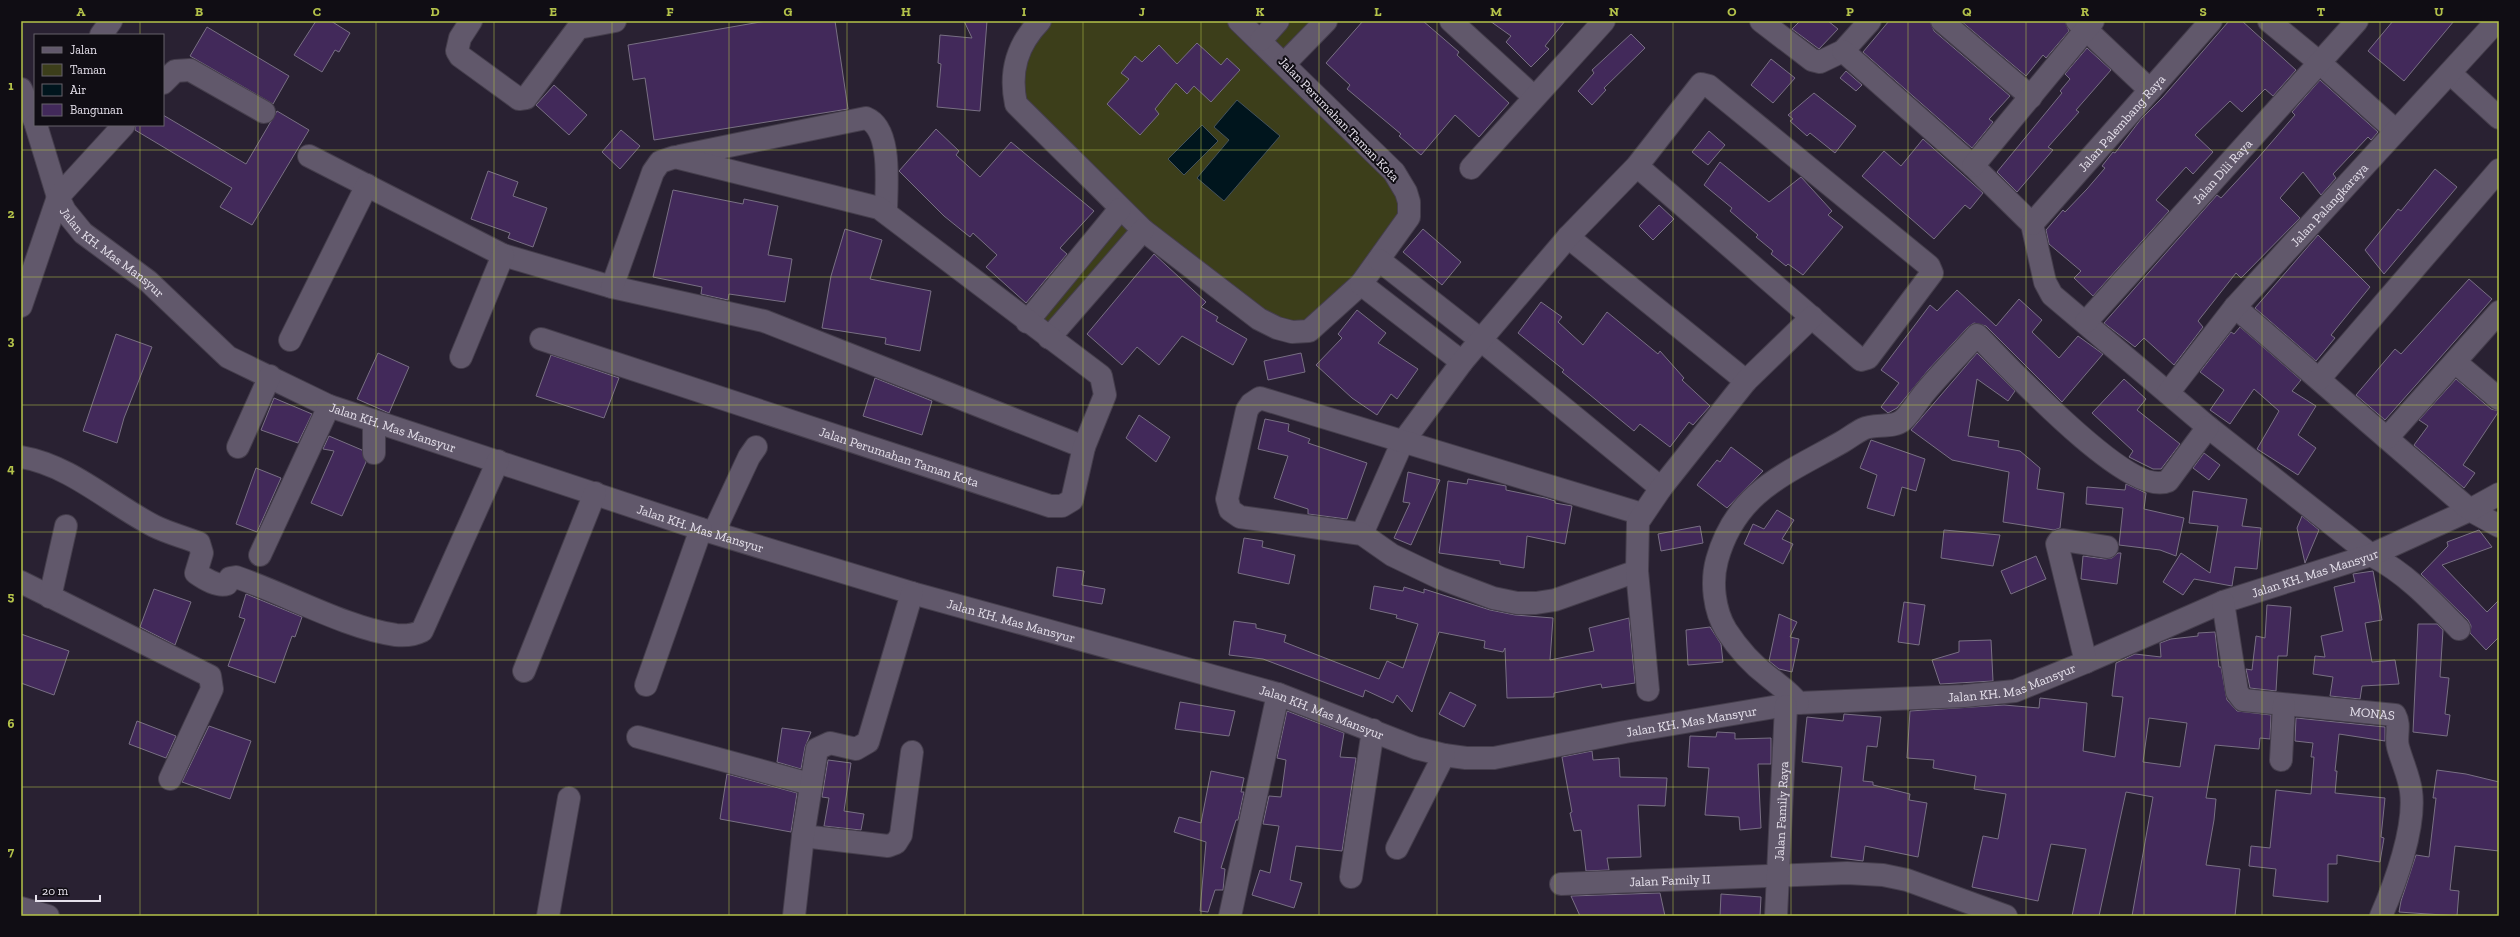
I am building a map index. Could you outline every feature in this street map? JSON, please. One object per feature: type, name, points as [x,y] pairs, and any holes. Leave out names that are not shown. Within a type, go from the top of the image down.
[{"type":"street","points":[[102,34],[111,21]]},
{"type":"street","points":[[471,21],[460,38],[458,51],[460,56],[519,99],[526,98],[573,24],[615,21]]},
{"type":"street","name":"Jalan Perumahan Taman Kota","points":[[1029,25],[1013,70],[1012,79],[1016,104],[1120,209],[1143,230],[1259,319],[1277,328],[1292,332],[1309,331],[1361,284],[1408,217],[1409,202],[1400,180],[1285,63],[1240,21]]},
{"type":"street","points":[[1261,40],[1278,21]]},
{"type":"street","points":[[1285,63],[1326,21]]},
{"type":"street","points":[[1451,21],[1534,97]]},
{"type":"street","points":[[1471,168],[1604,21]]},
{"type":"street","points":[[1761,21],[1816,62],[1826,61],[1843,51],[1870,21]]},
{"type":"street","points":[[1942,21],[2031,97]]},
{"type":"street","name":"Jalan Palembang Raya","points":[[2032,224],[2211,21]]},
{"type":"street","points":[[2269,21],[2320,63],[2396,131]]},
{"type":"street","name":"Jalan Dili Raya","points":[[2086,322],[2357,21]]},
{"type":"street","name":"Jalan Palangkaraya","points":[[2168,393],[2235,306],[2497,21]]},
{"type":"street","points":[[1973,166],[2031,97],[2085,24],[2150,90]]},
{"type":"street","points":[[1843,51],[1973,166],[2032,224],[2048,289],[2052,296],[2086,322],[2208,427],[2371,555],[2394,567],[2417,585],[2459,629]]},
{"type":"street","points":[[164,82],[175,71],[190,70],[264,112]]},
{"type":"street","points":[[2450,73],[2499,118]]},
{"type":"street","points":[[1362,534],[1402,443],[1462,362],[1482,341],[1568,237],[1637,166],[1701,84],[1707,84],[1932,270],[1931,276],[1868,358],[1861,360],[1637,166]]},
{"type":"street","name":"Jalan KH. Mas Mansyur","points":[[21,89],[34,116]]},
{"type":"street","points":[[612,287],[653,172],[660,162],[675,157],[866,118],[873,121],[881,131],[885,150],[886,212]]},
{"type":"street","name":"Jalan KH. Mas Mansyur","points":[[37,126],[58,197],[68,216],[83,233],[148,281],[228,357],[270,376],[329,406],[708,531],[912,593],[1278,694],[1416,748],[1444,755],[1487,759],[1625,732],[1792,705],[1996,694],[2015,691],[2224,602],[2371,555],[2470,510],[2499,494]]},
{"type":"street","points":[[21,306],[58,197],[123,126]]},
{"type":"street","points":[[309,156],[503,255],[612,287],[727,311],[793,330],[1084,447]]},
{"type":"street","name":"Jalan Perumahan Taman Kota","points":[[541,339],[1050,506],[1062,506],[1072,500],[1084,447],[1102,406],[1105,385],[1101,376],[1027,322],[886,212],[868,204],[675,157]]},
{"type":"street","points":[[2319,379],[2499,170]]},
{"type":"street","points":[[290,340],[367,185]]},
{"type":"street","points":[[1027,322],[1120,209]]},
{"type":"street","points":[[1049,338],[1143,230]]},
{"type":"street","points":[[1568,237],[1746,381]]},
{"type":"street","points":[[461,357],[503,255]]},
{"type":"street","points":[[1379,260],[1482,341],[1661,488]]},
{"type":"street","points":[[1361,284],[1462,362]]},
{"type":"street","points":[[2235,306],[2470,510],[2499,526]]},
{"type":"street","points":[[2387,438],[2499,312]]},
{"type":"street","points":[[1648,690],[1637,571],[1638,522],[1661,488],[1746,381],[1812,317]]},
{"type":"street","points":[[1792,705],[1788,691],[1768,677],[1750,659],[1722,622],[1714,588],[1714,575],[1719,551],[1731,523],[1740,511],[1769,484],[1800,464],[1843,442],[1863,429],[1903,420],[1926,391],[1977,335],[2081,438],[2108,459],[2152,482],[2168,480],[2208,427]]},
{"type":"street","points":[[2454,362],[2499,399]]},
{"type":"street","points":[[238,447],[270,376]]},
{"type":"street","points":[[1637,571],[1555,600],[1536,603],[1517,603],[1494,598],[1440,578],[1392,555],[1362,534],[1240,517],[1233,512],[1227,499],[1247,410],[1255,401],[1265,399],[1402,443],[1642,514]]},
{"type":"street","points":[[260,555],[329,406]]},
{"type":"street","points":[[374,422],[374,453]]},
{"type":"street","points":[[646,685],[708,531],[756,447]]},
{"type":"street","points":[[21,457],[32,459],[63,472],[154,526],[199,543],[202,553],[196,573],[202,577],[223,585],[227,584],[230,578],[236,577],[357,625],[396,635],[413,635],[422,631],[498,461]]},
{"type":"street","points":[[524,671],[594,493]]},
{"type":"street","points":[[50,597],[66,526]]},
{"type":"street","points":[[2086,662],[2058,544],[2059,540],[2063,540],[2107,547]]},
{"type":"street","points":[[21,582],[210,676],[212,689],[170,779]]},
{"type":"street","points":[[794,916],[810,784],[817,749],[830,743],[856,749],[868,742],[912,593]]},
{"type":"street","name":"MONAS","points":[[2224,602],[2236,692],[2239,697],[2251,703],[2395,715],[2399,722],[2398,745],[2411,792],[2411,812],[2400,865],[2381,916]]},
{"type":"street","points":[[1230,916],[1278,694]]},
{"type":"street","name":"Jalan Family Raya","points":[[1776,916],[1792,705]]},
{"type":"street","points":[[2281,760],[2284,705]]},
{"type":"street","points":[[1351,876],[1373,730]]},
{"type":"street","points":[[638,737],[810,784]]},
{"type":"street","points":[[803,836],[888,846],[896,843],[901,835],[912,752]]},
{"type":"street","points":[[1397,848],[1444,755]]},
{"type":"street","points":[[548,916],[570,798]]},
{"type":"street","name":"Jalan Family II","points":[[1561,884],[1847,873],[1882,875],[1907,880],[2006,916]]},
{"type":"street","points":[[21,908],[48,916]]},
{"type":"green space","points":[[1019,21],[1239,21],[1261,40],[1278,21],[1326,21],[1285,63],[1409,202],[1379,260],[1292,332],[1143,230],[1049,338],[1027,322],[1120,209],[1014,94],[1029,33]]},
{"type":"water","points":[[1237,100],[1280,136],[1224,201],[1197,178],[1229,140],[1214,127]]},
{"type":"water","points":[[1202,125],[1218,141],[1184,175],[1168,159]]},
{"type":"building","points":[[316,21],[331,21],[350,33],[339,52],[335,50],[322,72],[294,55]]},
{"type":"building","points":[[766,21],[835,21],[848,109],[654,140],[645,78],[633,80],[628,45]]},
{"type":"building","points":[[964,21],[987,21],[980,111],[937,107],[941,64],[938,63],[940,35],[972,38]]},
{"type":"building","points":[[1363,21],[1423,21],[1459,52],[1457,55],[1509,103],[1479,137],[1455,115],[1421,155],[1399,136],[1401,134],[1347,89],[1350,85],[1326,63]]},
{"type":"building","points":[[1490,21],[1565,21],[1545,46],[1549,49],[1531,67],[1506,42],[1511,36]]},
{"type":"building","points":[[1800,21],[1828,21],[1838,29],[1819,49],[1792,29]]},
{"type":"building","points":[[1889,21],[1930,21],[1934,31],[2010,96],[1989,119],[1993,122],[1972,148],[1863,52]]},
{"type":"building","points":[[1961,21],[2065,21],[2069,31],[2046,58],[2043,55],[2026,76]]},
{"type":"building","points":[[2229,21],[2242,21],[2296,70],[2273,96],[2265,89],[2242,112],[2230,101],[2195,135],[2213,152],[2193,174],[2186,167],[2156,200],[2169,211],[2093,296],[2074,278],[2081,271],[2049,244],[2046,230],[2063,210],[2065,212],[2087,189],[2105,168],[2102,166],[2113,152],[2115,153],[2141,119],[2163,97]]},
{"type":"building","points":[[2393,21],[2454,21],[2404,81],[2368,51]]},
{"type":"building","points":[[207,27],[289,76],[273,104],[190,56]]},
{"type":"building","points":[[1631,34],[1645,48],[1604,88],[1606,90],[1592,105],[1578,91],[1594,73],[1592,70]]},
{"type":"building","points":[[1197,43],[1221,65],[1227,58],[1240,70],[1211,102],[1194,86],[1187,94],[1176,83],[1155,109],[1159,114],[1140,135],[1107,104],[1129,79],[1121,73],[1135,56],[1142,62],[1159,45],[1177,64]]},
{"type":"building","points":[[2087,48],[2111,70],[2076,110],[2079,112],[2048,147],[2053,150],[2017,192],[1997,172],[2062,93],[2060,91],[2070,79],[2065,74]]},
{"type":"building","points":[[1771,59],[1795,78],[1773,103],[1751,85]]},
{"type":"building","points":[[1846,71],[1862,85],[1856,91],[1840,78]]},
{"type":"building","points":[[2320,80],[2378,132],[2371,140],[2368,137],[2333,174],[2336,178],[2321,195],[2303,172],[2280,198],[2300,218],[2241,278],[2236,273],[2198,321],[2203,327],[2174,365],[2144,338],[2135,347],[2104,323],[2217,195],[2221,198],[2258,158],[2295,115],[2292,112]]},
{"type":"building","points":[[554,85],[587,115],[569,135],[536,105]]},
{"type":"building","points":[[1814,93],[1856,126],[1835,153],[1810,133],[1807,136],[1790,121],[1793,119],[1788,115]]},
{"type":"building","points":[[277,111],[309,130],[252,225],[220,207],[232,188],[135,130],[136,126],[164,126],[164,116],[246,164]]},
{"type":"building","points":[[936,129],[959,151],[956,155],[980,177],[1011,142],[1094,211],[1060,248],[1067,254],[1026,303],[986,267],[997,255],[973,233],[970,237],[944,216],[899,171]]},
{"type":"building","points":[[621,130],[640,146],[620,169],[602,152]]},
{"type":"building","points":[[1709,131],[1725,145],[1708,165],[1692,152]]},
{"type":"building","points":[[1923,139],[1983,193],[1970,209],[1965,205],[1934,239],[1862,176],[1884,151],[1901,166]]},
{"type":"building","points":[[1720,162],[1769,202],[1801,177],[1832,211],[1828,215],[1843,227],[1803,275],[1788,264],[1786,266],[1771,254],[1773,251],[1756,237],[1758,235],[1730,211],[1732,208],[1704,185]]},
{"type":"building","points":[[2435,169],[2457,187],[2384,274],[2365,250],[2398,209],[2401,211]]},
{"type":"building","points":[[488,171],[518,182],[513,196],[547,208],[533,247],[508,238],[510,233],[471,219]]},
{"type":"building","points":[[673,190],[743,204],[744,199],[778,206],[768,255],[792,259],[785,302],[729,294],[728,300],[701,294],[702,287],[653,277]]},
{"type":"building","points":[[1659,205],[1674,219],[1653,240],[1639,226]]},
{"type":"building","points":[[845,229],[882,240],[870,279],[931,291],[920,351],[885,344],[886,338],[822,328],[831,276]]},
{"type":"building","points":[[1423,229],[1461,262],[1442,285],[1403,252]]},
{"type":"building","points":[[2318,235],[2370,287],[2331,335],[2335,338],[2316,361],[2255,308]]},
{"type":"building","points":[[1154,254],[1206,302],[1201,307],[1218,317],[1216,321],[1247,339],[1233,365],[1182,336],[1159,365],[1137,347],[1122,365],[1087,334]]},
{"type":"building","points":[[2469,279],[2492,299],[2385,420],[2356,395],[2395,349],[2401,354]]},
{"type":"building","points":[[1957,290],[1996,326],[2019,299],[2042,320],[2032,332],[2059,358],[2078,336],[2103,354],[2062,402],[1986,326],[1974,323],[1968,327],[1929,369],[1897,408],[1888,413],[1881,407],[1899,383],[1881,370],[1930,305],[1937,311]]},
{"type":"building","points":[[1541,302],[1562,317],[1558,322],[1583,345],[1607,312],[1658,354],[1660,351],[1684,378],[1682,380],[1710,406],[1693,425],[1689,422],[1670,447],[1640,424],[1634,431],[1562,372],[1564,370],[1518,333]]},
{"type":"building","points":[[1357,310],[1386,333],[1378,343],[1418,369],[1397,399],[1391,394],[1377,415],[1352,398],[1316,365],[1342,338],[1338,334]]},
{"type":"building","points":[[2240,327],[2301,380],[2292,391],[2316,406],[2298,435],[2316,448],[2298,475],[2257,449],[2279,411],[2254,389],[2230,424],[2210,410],[2224,390],[2200,372],[2231,332],[2234,334]]},
{"type":"building","points":[[116,334],[152,347],[124,418],[117,443],[83,431]]},
{"type":"building","points":[[378,353],[409,367],[389,413],[357,399]]},
{"type":"building","points":[[1301,353],[1305,372],[1268,380],[1264,361]]},
{"type":"building","points":[[1977,353],[2015,391],[2008,401],[1977,379],[1968,436],[1999,441],[1998,447],[2020,451],[2040,468],[2037,489],[2064,493],[2060,528],[2054,530],[2003,522],[2009,472],[1952,460],[1911,430]]},
{"type":"building","points":[[551,355],[619,378],[604,418],[536,396]]},
{"type":"building","points":[[875,378],[932,401],[922,435],[863,416]]},
{"type":"building","points":[[2124,379],[2146,399],[2137,410],[2180,444],[2161,469],[2153,469],[2129,457],[2133,451],[2092,413]]},
{"type":"building","points":[[2456,379],[2491,409],[2499,411],[2463,465],[2475,473],[2464,488],[2414,445],[2428,426],[2419,420]]},
{"type":"building","points":[[274,398],[312,414],[298,443],[261,430]]},
{"type":"building","points":[[1139,415],[1170,437],[1156,462],[1126,438]]},
{"type":"building","points":[[1265,419],[1289,424],[1288,431],[1310,439],[1308,443],[1367,463],[1347,519],[1308,514],[1308,509],[1274,498],[1288,456],[1258,449]]},
{"type":"building","points":[[329,436],[362,450],[366,462],[342,516],[311,503],[334,451],[323,449]]},
{"type":"building","points":[[1871,440],[1925,459],[1916,491],[1902,487],[1894,516],[1867,508],[1877,475],[1860,468]]},
{"type":"building","points":[[1731,447],[1763,471],[1727,508],[1697,485],[1717,460],[1720,462]]},
{"type":"building","points":[[2204,453],[2220,465],[2209,480],[2193,468]]},
{"type":"building","points":[[256,468],[281,478],[257,532],[236,524]]},
{"type":"building","points":[[1408,472],[1440,480],[1411,545],[1394,538],[1410,503],[1403,502]]},
{"type":"building","points":[[1468,479],[1506,486],[1506,490],[1545,498],[1555,501],[1555,503],[1572,506],[1565,544],[1527,536],[1524,568],[1500,564],[1500,561],[1439,553],[1448,481],[1467,484]]},
{"type":"building","points":[[2126,484],[2146,493],[2144,509],[2184,518],[2176,556],[2160,550],[2119,545],[2123,508],[2086,504],[2087,487],[2125,490]]},
{"type":"building","points":[[2193,491],[2247,499],[2242,526],[2261,528],[2257,569],[2235,567],[2232,586],[2194,579],[2183,595],[2163,582],[2181,553],[2210,573],[2218,526],[2189,523]]},
{"type":"building","points":[[1777,510],[1794,520],[1782,539],[1793,544],[1783,564],[1744,544],[1753,524],[1764,529]]},
{"type":"building","points":[[2302,516],[2319,530],[2305,563],[2297,528]]},
{"type":"building","points":[[1700,526],[1703,543],[1661,551],[1658,534]]},
{"type":"building","points":[[1944,530],[2000,535],[1993,566],[1941,558]]},
{"type":"building","points":[[2479,530],[2492,547],[2442,565],[2487,612],[2499,600],[2499,637],[2486,650],[2470,633],[2471,626],[2468,620],[2421,574],[2448,546],[2447,542]]},
{"type":"building","points":[[1244,538],[1263,541],[1262,547],[1295,555],[1289,584],[1238,573]]},
{"type":"building","points":[[2118,553],[2121,553],[2117,584],[2081,579],[2083,556],[2105,559],[2112,558]]},
{"type":"building","points":[[2036,556],[2046,579],[2011,594],[2001,571]]},
{"type":"building","points":[[1057,567],[1084,571],[1082,585],[1105,589],[1102,604],[1053,596]]},
{"type":"building","points":[[2373,571],[2382,620],[2365,623],[2372,662],[2395,660],[2399,684],[2362,686],[2360,699],[2330,696],[2333,677],[2313,674],[2315,656],[2325,657],[2321,636],[2343,631],[2334,587],[2355,582],[2353,574]]},
{"type":"building","points":[[1374,586],[1403,591],[1404,587],[1424,593],[1424,589],[1490,610],[1515,615],[1553,618],[1550,660],[1594,651],[1589,628],[1629,618],[1635,683],[1602,688],[1601,684],[1554,693],[1554,697],[1507,698],[1505,648],[1503,652],[1484,648],[1485,641],[1439,632],[1412,712],[1397,695],[1393,703],[1365,690],[1363,697],[1263,659],[1229,655],[1234,621],[1256,624],[1256,628],[1286,635],[1284,642],[1379,679],[1387,661],[1403,668],[1418,624],[1396,618],[1397,615],[1370,609]]},
{"type":"building","points":[[154,589],[191,602],[175,645],[140,627]]},
{"type":"building","points":[[246,594],[302,617],[295,637],[292,636],[275,683],[228,666],[245,619],[239,617]]},
{"type":"building","points":[[1904,602],[1925,605],[1919,645],[1898,642]]},
{"type":"building","points":[[2267,605],[2291,607],[2287,656],[2278,656],[2276,691],[2250,688],[2246,669],[2252,670],[2256,636],[2265,638]]},
{"type":"building","points":[[1779,614],[1797,622],[1790,637],[1799,639],[1792,672],[1779,669],[1769,661]]},
{"type":"building","points":[[2418,624],[2437,624],[2443,630],[2440,677],[2449,678],[2445,714],[2450,715],[2447,736],[2413,732]]},
{"type":"building","points":[[1710,627],[1721,644],[1723,662],[1688,665],[1686,630]]},
{"type":"building","points":[[2215,632],[2219,667],[2221,667],[2227,700],[2237,711],[2271,715],[2270,739],[2260,738],[2259,749],[2215,745],[2206,798],[2216,799],[2206,865],[2240,869],[2235,916],[2132,916],[2153,797],[2126,792],[2099,916],[2072,916],[2086,849],[2051,844],[2038,901],[1972,887],[1983,836],[1998,839],[2006,794],[1974,789],[1976,776],[1933,768],[1934,760],[1907,758],[1910,711],[2004,705],[2039,708],[2040,698],[2087,703],[2083,751],[2115,757],[2123,697],[2112,696],[2116,663],[2135,654],[2161,657],[2160,643],[2171,639],[2198,636],[2198,633]],"holes":[[[2149,718],[2187,723],[2180,767],[2143,762]]]},
{"type":"building","points":[[21,634],[69,651],[54,695],[21,683]]},
{"type":"building","points":[[1991,640],[1993,681],[1940,684],[1932,660],[1959,652],[1959,641]]},
{"type":"building","points":[[1450,692],[1476,705],[1464,727],[1439,714]]},
{"type":"building","points":[[1180,702],[1235,711],[1229,736],[1175,729]]},
{"type":"building","points":[[1287,711],[1344,733],[1340,757],[1356,758],[1342,851],[1296,846],[1290,880],[1302,883],[1294,908],[1252,895],[1260,870],[1270,873],[1279,826],[1263,824],[1269,796],[1281,797],[1286,760],[1277,758]]},
{"type":"building","points":[[1844,714],[1881,717],[1877,747],[1867,746],[1863,781],[1873,782],[1873,785],[1910,794],[1909,800],[1927,803],[1918,857],[1865,846],[1863,861],[1831,857],[1842,767],[1802,762],[1807,717],[1843,721]]},
{"type":"building","points":[[2296,718],[2385,727],[2385,741],[2339,734],[2335,771],[2337,771],[2335,793],[2385,798],[2381,837],[2384,838],[2380,862],[2337,855],[2337,864],[2328,864],[2328,902],[2273,896],[2276,869],[2249,866],[2251,846],[2270,848],[2276,790],[2311,794],[2314,757],[2311,757],[2313,743],[2295,741]]},
{"type":"building","points":[[137,721],[176,736],[166,758],[129,744]]},
{"type":"building","points":[[209,726],[251,741],[230,799],[182,782]]},
{"type":"building","points":[[782,728],[811,732],[805,747],[801,769],[777,762]]},
{"type":"building","points":[[1717,732],[1735,733],[1735,739],[1771,738],[1771,764],[1758,764],[1761,828],[1740,830],[1739,817],[1705,815],[1709,768],[1688,767],[1690,736],[1716,737]]},
{"type":"building","points":[[1592,751],[1593,760],[1619,758],[1620,777],[1667,778],[1665,806],[1638,805],[1641,857],[1607,858],[1609,870],[1586,871],[1581,830],[1574,831],[1570,813],[1572,812],[1562,757]]},
{"type":"building","points":[[828,760],[851,763],[844,811],[864,814],[861,830],[824,826],[829,798],[822,797]]},
{"type":"building","points":[[2437,770],[2466,774],[2499,782],[2499,851],[2455,846],[2450,890],[2459,891],[2457,916],[2399,912],[2401,901],[2416,855],[2429,857],[2436,798],[2433,798]]},
{"type":"building","points":[[1211,771],[1244,778],[1241,792],[1244,792],[1238,820],[1236,820],[1221,868],[1225,869],[1223,890],[1215,890],[1208,912],[1200,911],[1206,842],[1174,832],[1179,817],[1201,823]]},
{"type":"building","points":[[727,774],[797,793],[791,832],[720,819]]},
{"type":"building","points":[[1660,893],[1665,916],[1580,916],[1571,896]]},
{"type":"building","points":[[1721,894],[1761,897],[1760,916],[1720,916]]}]
